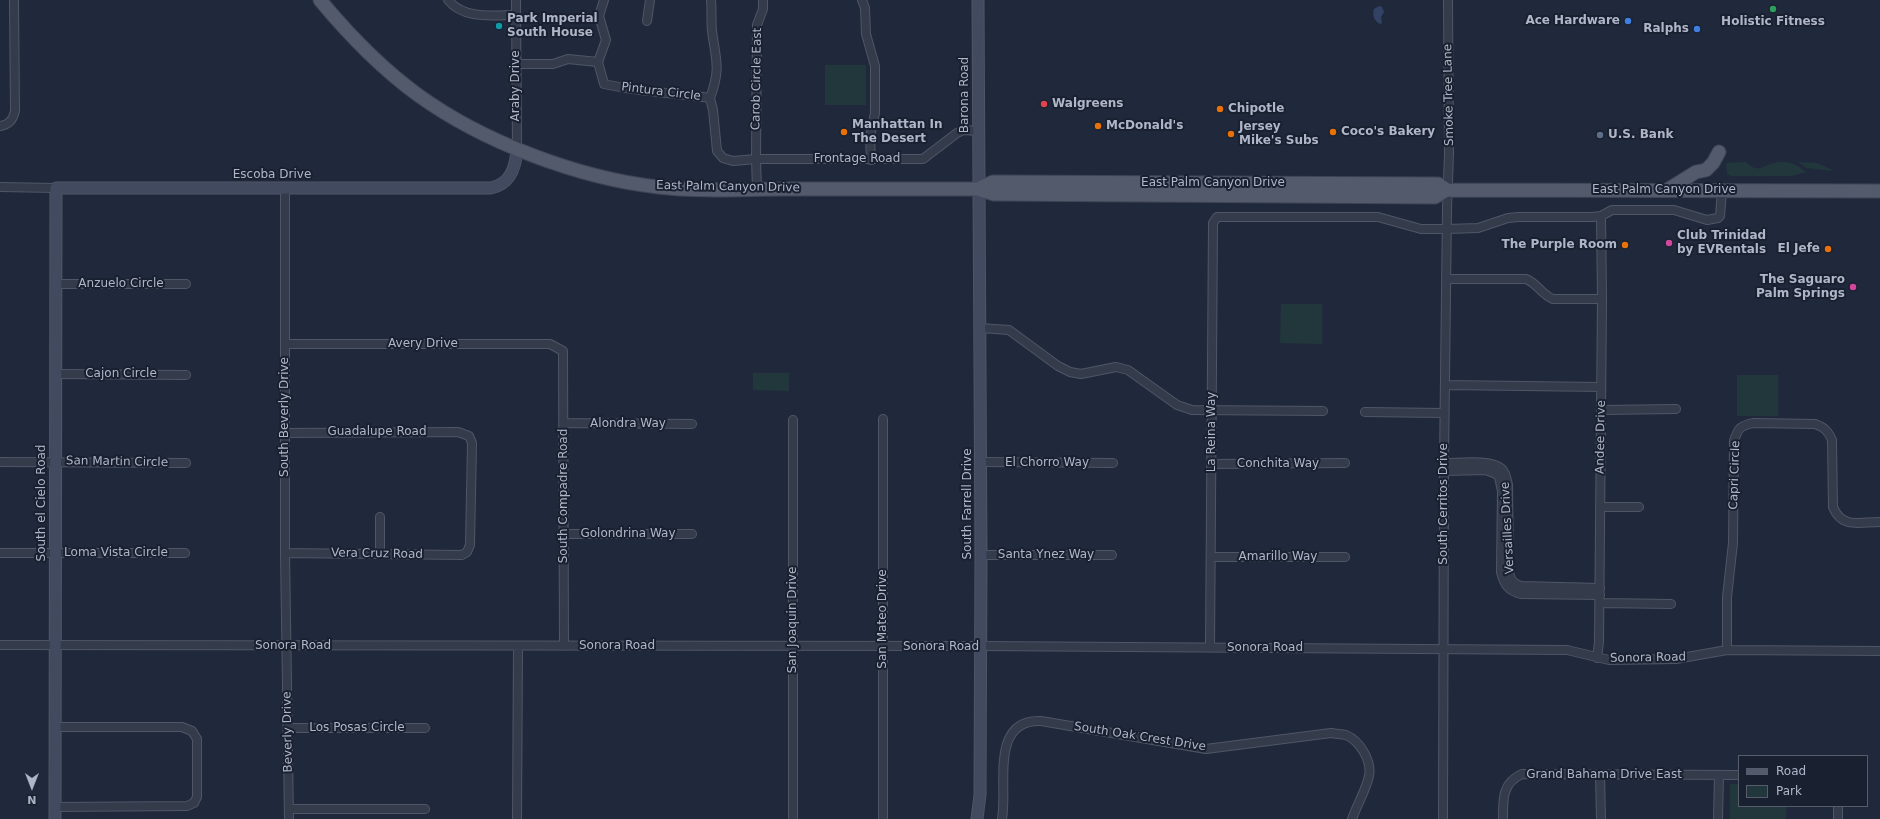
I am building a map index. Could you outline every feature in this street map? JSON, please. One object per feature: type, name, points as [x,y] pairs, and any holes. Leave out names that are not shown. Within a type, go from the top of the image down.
[{"type":"main road","name":"East Palm Canyon Drive","points":[[320,0],[344,30],[376,60],[419,95],[452,116],[497,140],[571,168],[624,181],[658,187],[687,189],[978,189],[993,182],[1349,183],[1438,184],[1447,190],[1880,191]]},
{"type":"main road","points":[[1667,190],[1696,172],[1706,170],[1713,163],[1719,152]]},
{"type":"street","points":[[0,126],[10,122],[14,117],[15,111],[14,0]]},
{"type":"street","points":[[448,0],[460,10],[474,15],[516,15]]},
{"type":"street","name":"Araby Drive","points":[[516,0],[517,148]]},
{"type":"street","points":[[516,64],[553,64],[568,59],[598,62],[606,40],[599,16],[604,0]]},
{"type":"street","points":[[647,21],[650,0]]},
{"type":"street","name":"Pintura Circle","points":[[711,0],[712,30],[718,62],[716,80],[710,98],[713,110],[717,151],[723,158],[733,161],[756,159]]},
{"type":"street","name":"Carob Circle East","points":[[756,159],[757,24],[763,9],[763,0]]},
{"type":"street","points":[[862,0],[865,8],[866,34],[875,66],[875,113],[870,137],[871,160]]},
{"type":"street","name":"Barona Road","points":[[978,0],[978,189]]},
{"type":"street","name":"Smoke Tree Lane","points":[[1447,190],[1449,154],[1448,0]]},
{"type":"street","name":"Pintura Circle","points":[[598,62],[604,84],[632,90],[674,93],[710,98]]},
{"type":"street","name":"Frontage Road","points":[[756,159],[923,159],[957,133],[964,130],[978,131]]},
{"type":"street","name":"Escoba Drive","points":[[0,188],[491,188],[501,185],[508,180],[516,165],[517,148]]},
{"type":"street","points":[[756,159],[757,189]]},
{"type":"street","name":"South el Cielo Road","points":[[55,819],[56,188]]},
{"type":"street","name":"South Beverly Drive","points":[[285,188],[286,646]]},
{"type":"street","name":"South Farrell Drive","points":[[977,819],[980,795],[981,555],[978,189]]},
{"type":"street","name":"South Cerritos Drive","points":[[1443,819],[1444,413],[1447,190]]},
{"type":"street","points":[[1447,229],[1478,228],[1508,218],[1518,217],[1601,216],[1612,210],[1674,210],[1707,220],[1718,218],[1721,210],[1722,191]]},
{"type":"street","name":"Andee Drive","points":[[1597,658],[1599,642],[1600,595],[1602,299],[1601,216]]},
{"type":"street","name":"La Reina Way","points":[[1210,648],[1213,223],[1217,217],[1378,217],[1413,228],[1447,229]]},
{"type":"street","points":[[1446,279],[1526,279],[1533,282],[1548,297],[1602,299]]},
{"type":"street","name":"Anzuelo Circle","points":[[55,284],[186,284]]},
{"type":"street","points":[[980,328],[1009,330],[1058,366],[1070,372],[1081,374],[1116,367],[1128,370],[1177,405],[1192,410],[1323,411]]},
{"type":"street","name":"Avery Drive","points":[[286,344],[550,344],[559,347]]},
{"type":"street","name":"South Compadre Road","points":[[559,347],[563,351],[564,361],[564,646]]},
{"type":"street","name":"Cajon Circle","points":[[56,374],[186,375]]},
{"type":"street","points":[[1445,386],[1601,387]]},
{"type":"street","points":[[1601,410],[1676,409]]},
{"type":"street","points":[[1365,412],[1444,413]]},
{"type":"street","name":"San Mateo Drive","points":[[883,419],[883,819]]},
{"type":"street","name":"San Joaquin Drive","points":[[793,420],[793,819]]},
{"type":"street","name":"Alondra Way","points":[[564,423],[692,424]]},
{"type":"street","name":"Capri Circle","points":[[1727,650],[1727,597],[1733,543],[1734,442],[1737,430],[1744,425],[1753,423],[1815,424],[1822,426],[1828,432],[1832,440],[1833,507],[1837,517],[1845,522],[1880,522]]},
{"type":"street","name":"Guadalupe Road","points":[[285,432],[458,432],[468,436],[472,443],[470,545],[467,552]]},
{"type":"street","name":"San Martin Circle","points":[[0,462],[186,463]]},
{"type":"street","name":"El Chorro Way","points":[[981,462],[1114,463]]},
{"type":"street","name":"Conchita Way","points":[[1212,464],[1344,463]]},
{"type":"street","name":"Versailles Drive","points":[[1444,467],[1488,463],[1501,468],[1507,478],[1509,572],[1510,579],[1514,583],[1521,586],[1600,595]]},
{"type":"street","points":[[1600,507],[1639,508]]},
{"type":"street","points":[[380,517],[380,554]]},
{"type":"street","name":"Golondrina Way","points":[[564,534],[692,534]]},
{"type":"street","name":"Vera Cruz Road","points":[[285,553],[462,555],[467,552]]},
{"type":"street","name":"Loma Vista Circle","points":[[0,553],[185,553]]},
{"type":"street","name":"Santa Ynez Way","points":[[981,555],[1112,555]]},
{"type":"street","name":"Amarillo Way","points":[[1211,557],[1345,557]]},
{"type":"street","points":[[1600,595],[1671,604]]},
{"type":"street","name":"Sonora Road","points":[[0,645],[518,647],[980,646],[1567,650],[1609,660],[1676,659],[1727,650],[1880,651]]},
{"type":"street","name":"Beverly Drive","points":[[286,646],[289,819]]},
{"type":"street","points":[[517,819],[518,647]]},
{"type":"street","name":"South Oak Crest Drive","points":[[1002,819],[1004,809],[1004,753],[1009,738],[1016,728],[1029,721],[1041,721],[1206,749],[1266,743],[1331,733],[1346,735],[1357,743],[1365,754],[1369,776],[1352,819]]},
{"type":"street","points":[[55,807],[187,806],[194,803],[197,797],[197,739],[192,731],[182,727],[56,727]]},
{"type":"street","name":"Los Posas Circle","points":[[288,728],[425,728]]},
{"type":"street","name":"Grand Bahama Drive East","points":[[1503,819],[1503,798],[1507,786],[1511,779],[1522,774],[1738,775]]},
{"type":"street","points":[[1600,774],[1601,819]]},
{"type":"street","points":[[1718,819],[1719,775]]},
{"type":"street","points":[[1838,807],[1838,819]]},
{"type":"street","points":[[288,809],[425,809]]},
{"type":"green space","points":[[825,65],[866,65],[866,105],[825,105]]},
{"type":"green space","points":[[1746,162],[1754,168],[1760,168],[1778,162],[1787,162],[1796,165],[1806,172],[1791,176],[1731,176],[1727,174],[1726,163]]},
{"type":"green space","points":[[1798,162],[1817,163],[1835,171],[1806,168]]},
{"type":"green space","points":[[1281,304],[1322,304],[1322,344],[1280,343]]},
{"type":"green space","points":[[753,373],[789,373],[789,391],[753,390]]},
{"type":"green space","points":[[1737,375],[1778,375],[1778,416],[1737,416]]},
{"type":"green space","points":[[1730,784],[1738,784],[1738,807],[1786,807],[1786,819],[1730,819]]},
{"type":"water","points":[[1379,6],[1382,7],[1384,12],[1381,17],[1382,23],[1380,24],[1375,20],[1373,13],[1374,9]]},
{"type":"place","name":"Holistic Fitness","points":[[1773,9]]},
{"type":"place","name":"Ace Hardware","points":[[1628,21]]},
{"type":"place","name":"Park Imperial South House","points":[[499,26]]},
{"type":"place","name":"Ralphs","points":[[1697,29]]},
{"type":"place","name":"Walgreens","points":[[1044,104]]},
{"type":"place","name":"Chipotle","points":[[1220,109]]},
{"type":"place","name":"McDonald's","points":[[1098,126]]},
{"type":"place","name":"Manhattan In The Desert","points":[[844,132]]},
{"type":"place","name":"Coco's Bakery","points":[[1333,132]]},
{"type":"place","name":"Jersey Mike's Subs","points":[[1231,134]]},
{"type":"place","name":"U.S. Bank","points":[[1600,135]]},
{"type":"place","name":"Club Trinidad by EVRentals","points":[[1669,243]]},
{"type":"place","name":"The Purple Room","points":[[1625,245]]},
{"type":"place","name":"El Jefe","points":[[1828,249]]},
{"type":"place","name":"The Saguaro Palm Springs","points":[[1853,287]]}]
